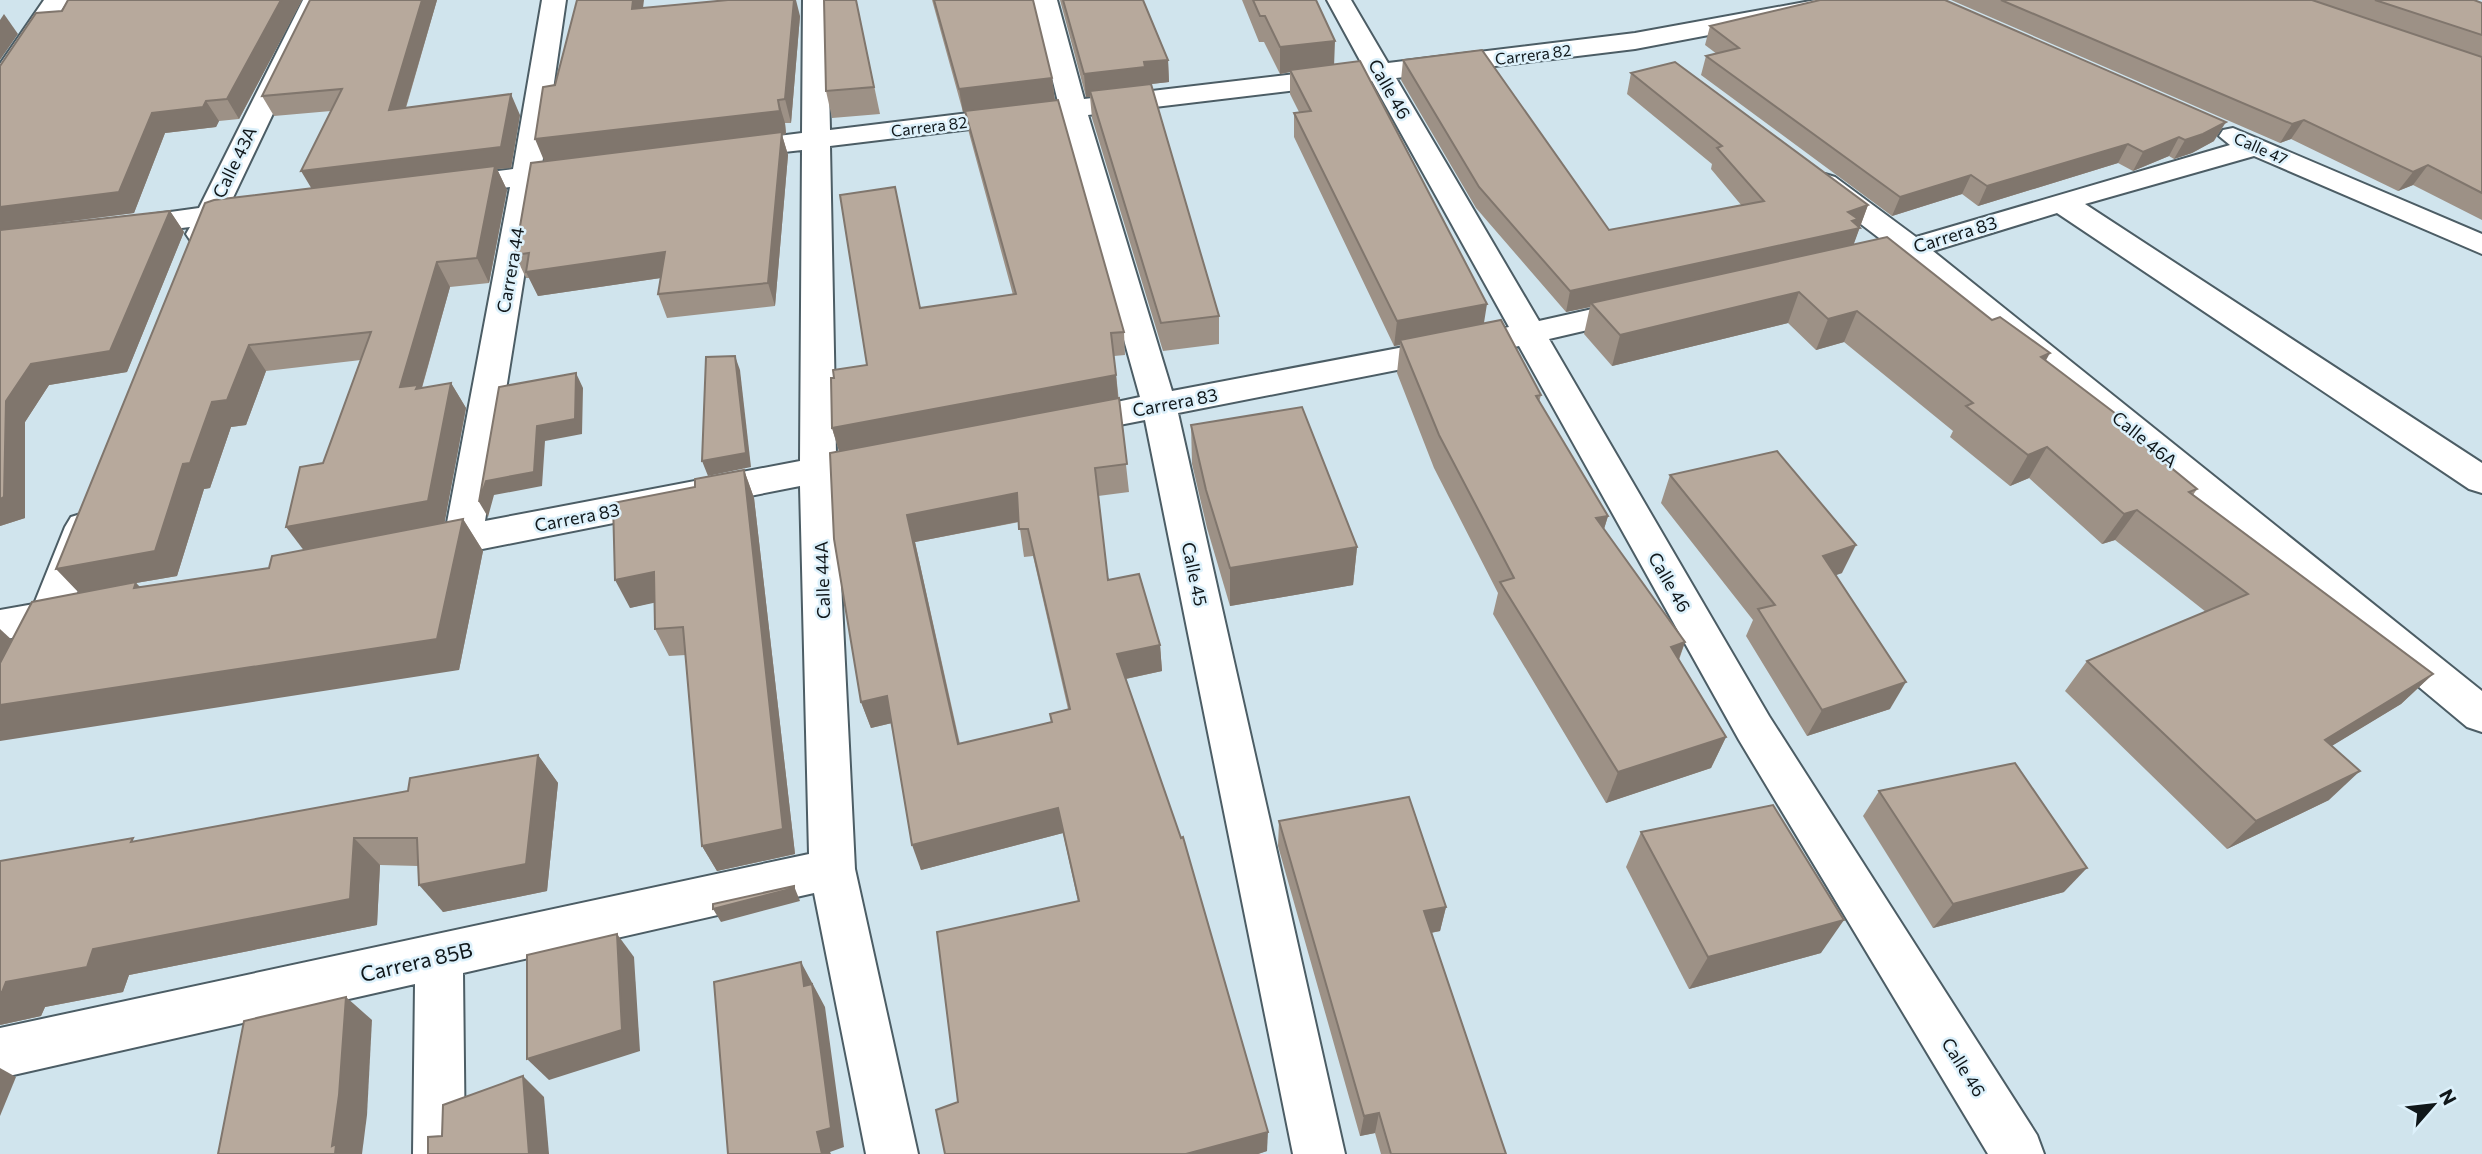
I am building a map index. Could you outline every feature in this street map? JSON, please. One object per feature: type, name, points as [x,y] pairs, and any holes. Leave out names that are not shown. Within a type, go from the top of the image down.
[{"type":"street","points":[[0,83],[56,0]]},
{"type":"street","name":"Calle 43A","points":[[187,268],[208,216],[314,0]]},
{"type":"street","name":"Carrera 44","points":[[463,539],[554,0]]},
{"type":"street","name":"Calle 44A","points":[[815,0],[818,471],[832,869],[892,1154]]},
{"type":"street","name":"Calle 45","points":[[1045,0],[1073,109],[1159,405],[1319,1154]]},
{"type":"street","name":"Calle 46","points":[[1339,0],[1754,728],[2018,1154]]},
{"type":"street","name":"Carrera 82","points":[[704,154],[1636,41],[1856,0]]},
{"type":"street","points":[[1636,41],[1669,66]]},
{"type":"street","name":"Calle 47","points":[[2208,125],[2482,245]]},
{"type":"street","name":"Carrera 83","points":[[1819,269],[1912,248],[2257,146]]},
{"type":"street","name":"Calle 46A","points":[[1801,165],[1912,248],[2482,715]]},
{"type":"street","points":[[429,188],[608,166]]},
{"type":"street","points":[[2061,202],[2482,480]]},
{"type":"street","points":[[97,229],[277,207]]},
{"type":"street","name":"Carrera 83","points":[[1036,429],[1527,334],[1673,301]]},
{"type":"street","name":"Carrera 83","points":[[396,552],[914,452]]},
{"type":"street","points":[[0,715],[48,618],[94,502]]},
{"type":"street","points":[[0,625],[101,608]]},
{"type":"street","name":"Carrera 85B","points":[[0,1053],[832,869]]},
{"type":"street","points":[[439,955],[439,1154]]},
{"type":"building","points":[[68,0],[281,0],[227,99],[206,101],[203,107],[152,113],[119,192],[0,207],[0,66],[36,13],[62,11]]},
{"type":"building","points":[[310,0],[422,0],[389,110],[511,94],[501,147],[301,171],[342,89],[262,96]]},
{"type":"building","points":[[577,0],[633,0],[632,9],[728,0],[794,0],[785,99],[778,100],[780,111],[535,139],[543,87],[555,85]]},
{"type":"building","points":[[824,0],[856,0],[874,87],[826,91]]},
{"type":"building","points":[[934,0],[1033,0],[1052,78],[959,89]]},
{"type":"building","points":[[1063,0],[1143,0],[1168,60],[1144,62],[1145,67],[1084,74]]},
{"type":"building","points":[[1253,0],[1316,0],[1335,41],[1280,47],[1265,16],[1260,16]]},
{"type":"building","points":[[1820,0],[1945,0],[2226,122],[2203,134],[2185,140],[2179,137],[2143,152],[2128,144],[1987,186],[1971,175],[1900,197],[1706,56],[1739,48],[1710,26]]},
{"type":"building","points":[[2001,0],[2312,0],[2482,57],[2482,193],[2428,165],[2413,172],[2304,120],[2292,124]]},
{"type":"building","points":[[2375,0],[2474,0],[2482,3],[2482,35]]},
{"type":"building","points":[[1482,50],[1609,230],[1764,201],[1717,148],[1722,146],[1631,73],[1675,62],[1868,205],[1848,212],[1858,219],[1852,221],[1860,228],[1570,291],[1479,187],[1403,60]]},
{"type":"building","points":[[1360,61],[1487,304],[1397,321],[1294,113],[1311,111],[1290,70]]},
{"type":"building","points":[[1151,84],[1219,316],[1161,323],[1090,91]]},
{"type":"building","points":[[1058,100],[1124,332],[1111,333],[1116,375],[832,428],[833,370],[867,365],[840,195],[895,187],[920,308],[1016,294],[965,111]]},
{"type":"building","points":[[782,132],[768,283],[658,294],[665,252],[526,272],[529,253],[515,255],[531,163]]},
{"type":"building","points":[[495,166],[477,258],[437,262],[400,387],[418,385],[416,389],[451,383],[428,501],[286,527],[300,467],[323,463],[371,332],[249,345],[227,400],[212,402],[190,463],[183,464],[155,551],[56,569],[205,203]]},
{"type":"building","points":[[170,211],[110,351],[31,364],[6,401],[4,497],[0,499],[0,230]]},
{"type":"building","points":[[1887,237],[1992,320],[2000,317],[2050,353],[2041,357],[2120,417],[2113,420],[2197,489],[2189,492],[2433,674],[2325,740],[2360,771],[2256,821],[2087,661],[2248,594],[2137,510],[2124,514],[2047,447],[2028,455],[1966,406],[1973,403],[1857,311],[1828,319],[1799,292],[1620,335],[1591,303]]},
{"type":"building","points":[[1501,320],[1541,395],[1536,396],[1608,516],[1596,518],[1685,642],[1671,647],[1726,737],[1618,772],[1500,582],[1514,578],[1439,435],[1400,340]]},
{"type":"building","points":[[735,356],[746,453],[702,461],[706,357]]},
{"type":"building","points":[[576,373],[575,419],[537,426],[534,472],[486,481],[479,502],[499,387]]},
{"type":"building","points":[[1119,398],[1127,464],[1095,468],[1108,580],[1139,574],[1160,645],[1117,654],[1181,838],[1183,837],[1268,1132],[1186,1154],[945,1154],[936,1110],[958,1102],[937,932],[1079,901],[1058,808],[912,845],[887,696],[861,702],[834,539],[830,453]],"holes":[[[1017,493],[1019,529],[1028,529],[1070,709],[1050,714],[1052,722],[958,744],[907,515]]]},
{"type":"building","points":[[1302,407],[1357,547],[1230,568],[1206,490],[1191,425]]},
{"type":"building","points":[[1777,451],[1856,545],[1823,556],[1906,682],[1822,710],[1758,609],[1775,605],[1670,475]]},
{"type":"building","points":[[744,470],[783,829],[702,846],[683,627],[655,629],[654,572],[615,580],[613,503],[695,487],[695,479]]},
{"type":"building","points":[[463,519],[437,639],[0,705],[0,663],[32,602],[136,582],[134,588],[269,568],[272,556]]},
{"type":"building","points":[[538,755],[526,864],[419,885],[417,838],[354,838],[350,899],[93,949],[87,967],[6,982],[0,992],[0,861],[133,838],[131,842],[408,791],[410,778]]},
{"type":"building","points":[[2015,763],[2087,868],[1953,904],[1879,791]]},
{"type":"building","points":[[1409,797],[1446,907],[1424,911],[1506,1154],[1391,1154],[1379,1113],[1364,1116],[1279,821]]},
{"type":"building","points":[[1773,805],[1844,920],[1708,957],[1641,832]]},
{"type":"building","points":[[794,888],[713,909],[713,904]]},
{"type":"building","points":[[617,934],[622,1030],[527,1059],[527,955]]},
{"type":"building","points":[[801,962],[804,986],[812,984],[831,1128],[817,1132],[822,1154],[728,1154],[714,982]]},
{"type":"building","points":[[346,997],[339,1095],[332,1146],[336,1144],[335,1154],[218,1154],[244,1021]]},
{"type":"building","points":[[523,1076],[529,1154],[428,1154],[428,1137],[442,1136],[443,1105]]}]
